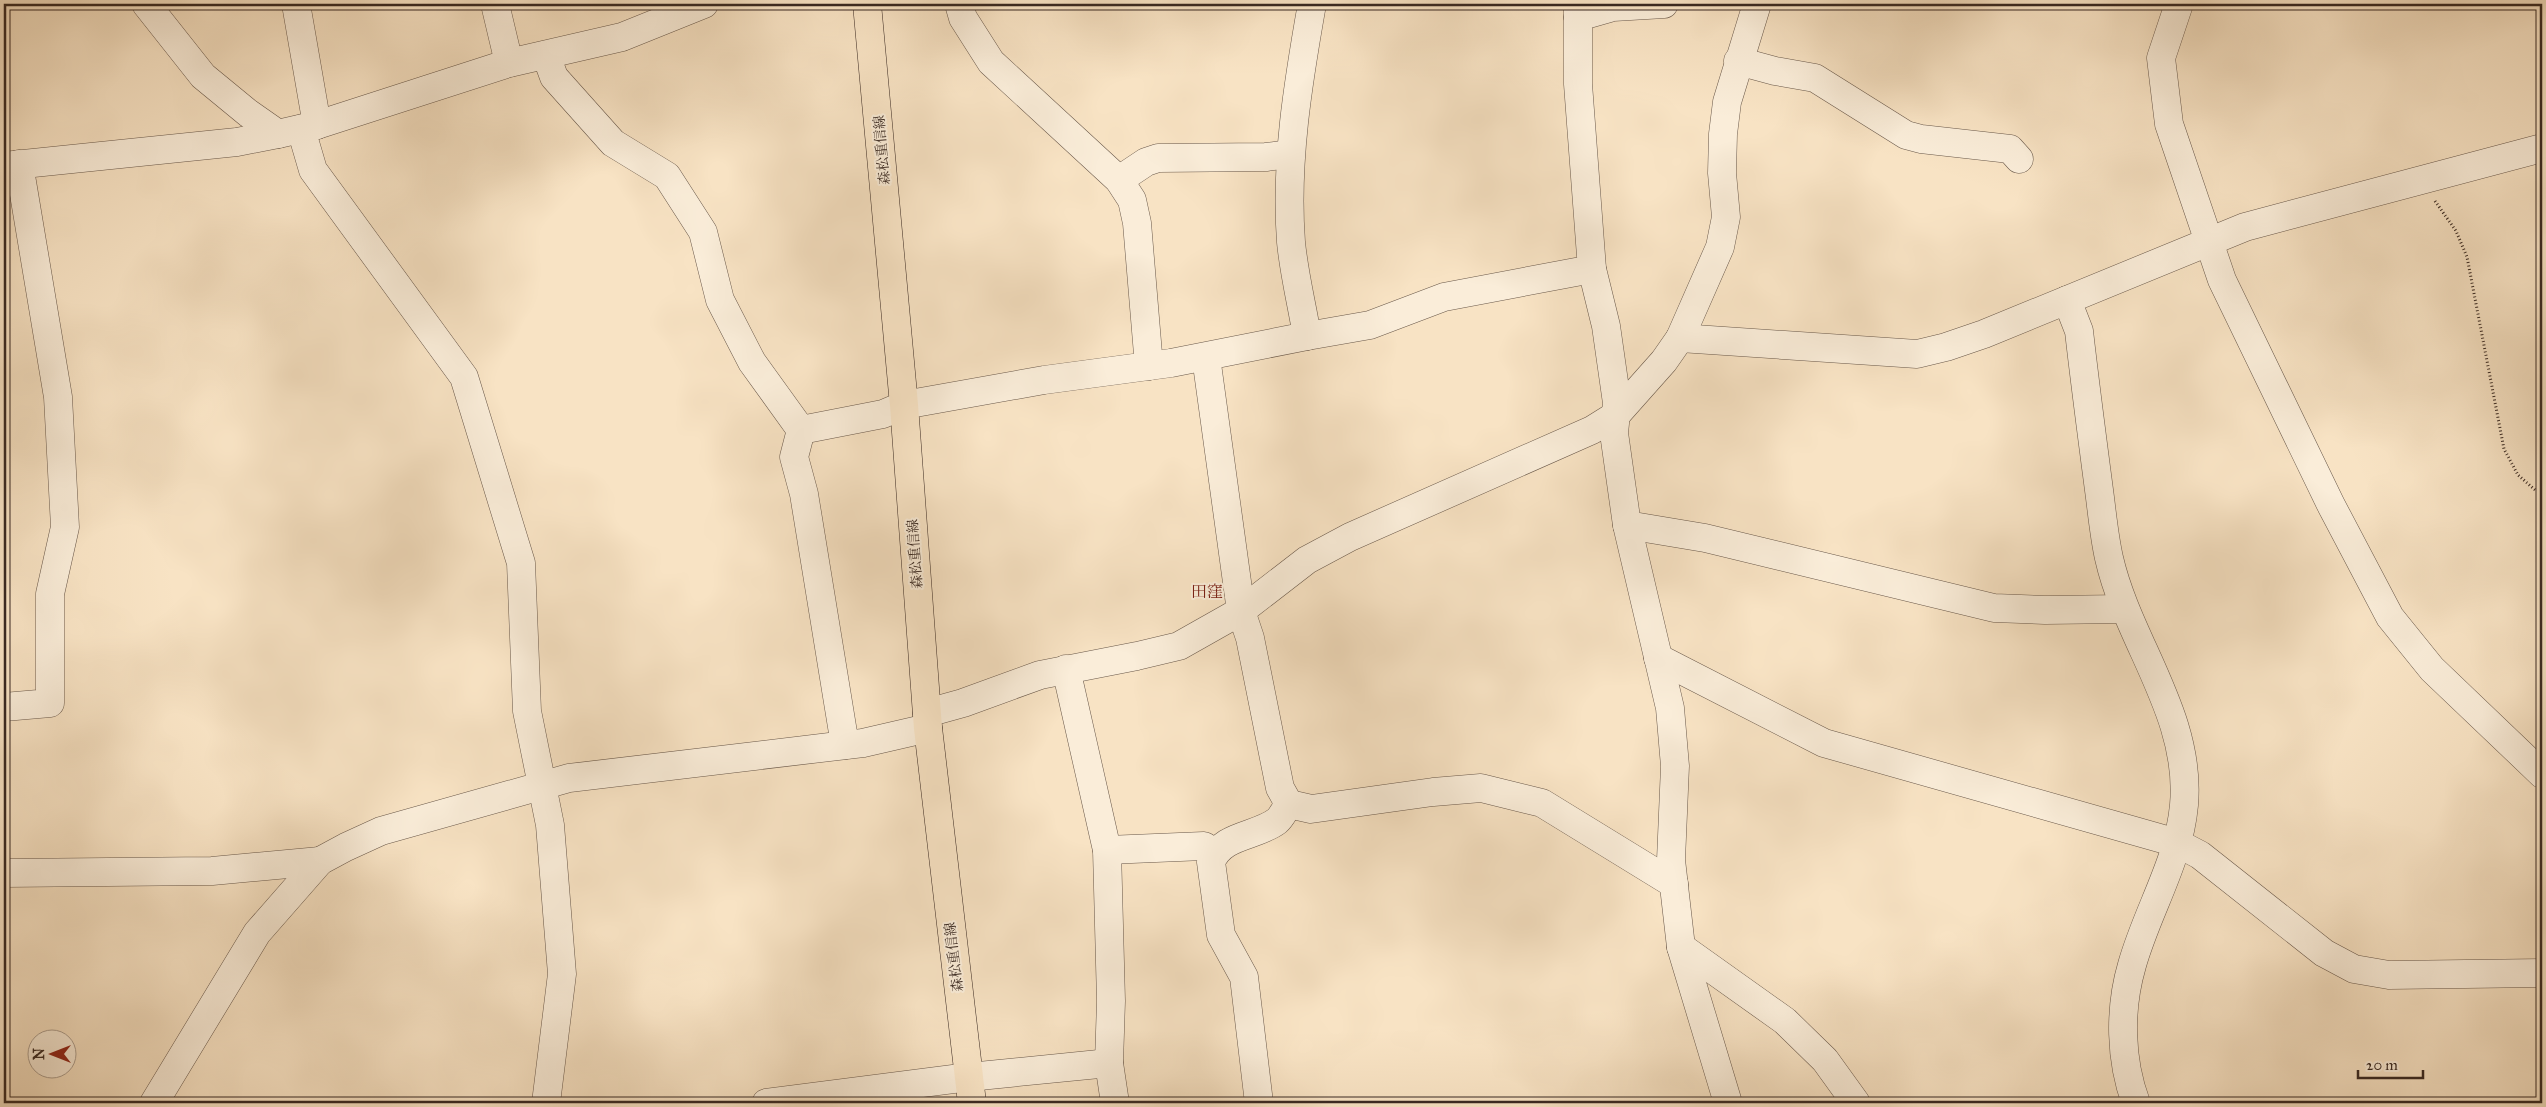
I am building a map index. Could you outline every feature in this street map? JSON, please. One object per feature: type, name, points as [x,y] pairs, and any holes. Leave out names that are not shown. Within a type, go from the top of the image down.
[{"type":"main road","name":"森松重信線","points":[[868,4],[904,405],[927,720],[970,1090]]},
{"type":"street","points":[[146,4],[203,76],[248,113],[299,129]]},
{"type":"street","points":[[296,4],[299,129],[313,170],[464,377],[521,563],[527,711],[550,824],[562,974],[546,1103]]},
{"type":"street","points":[[495,4],[509,63]]},
{"type":"street","points":[[4,707],[50,703],[50,594],[65,527],[58,398],[12,165],[237,142],[299,129],[509,63],[622,37],[704,4]]},
{"type":"street","points":[[959,4],[973,34],[991,62],[1119,180],[1132,200],[1137,223],[1150,366]]},
{"type":"street","points":[[1307,336],[1291,243],[1290,154],[1300,72],[1312,4]]},
{"type":"street","points":[[1664,4],[1578,10],[1578,84],[1592,269],[1606,326],[1617,403],[1614,433],[1627,525],[1670,708],[1675,766],[1671,860],[1681,947],[1728,1103]]},
{"type":"street","points":[[4,873],[212,871],[320,861],[381,831],[569,778],[845,745],[927,720],[963,703],[1040,674],[1180,646],[1241,611],[1307,560],[1350,537],[1592,430],[1616,415],[1659,368],[1680,338],[1720,248],[1726,217],[1722,173],[1723,134],[1727,102],[1755,4]]},
{"type":"street","points":[[2179,4],[2161,58],[2169,124],[2222,280],[2322,487],[2390,617],[2432,670],[2542,774]]},
{"type":"street","points":[[546,54],[554,77],[613,142],[667,176],[703,232],[720,300],[752,362],[800,430],[794,457],[804,494],[845,745]]},
{"type":"street","points":[[1738,61],[1775,71],[1815,78],[1906,135],[1921,139],[2010,149],[2019,159]]},
{"type":"street","points":[[1680,338],[1918,354],[1984,334],[2245,228],[2542,148]]},
{"type":"street","points":[[1119,180],[1146,162],[1158,158],[1266,157],[1290,154]]},
{"type":"street","points":[[800,430],[883,414],[904,405],[1044,380],[1206,357],[1370,325],[1444,297],[1592,269]]},
{"type":"street","points":[[2068,300],[2078,331],[2109,557],[2124,609],[2165,700],[2177,733],[2183,769],[2184,805],[2177,843],[2132,965],[2123,1011],[2125,1057],[2136,1103]]},
{"type":"street","points":[[1206,357],[1241,611],[1250,638],[1280,788],[1289,804],[1311,809],[1434,792],[1481,788],[1542,803],[1674,884]]},
{"type":"street","points":[[1627,525],[1705,538],[1994,608],[2045,610],[2124,609]]},
{"type":"street","points":[[1658,658],[1824,744],[2177,843],[2200,855],[2324,953],[2354,969],[2389,975],[2542,973]]},
{"type":"street","points":[[1066,670],[1107,850],[1110,1001],[1109,1063],[1115,1103]]},
{"type":"street","points":[[1259,1103],[1244,977],[1221,935],[1211,862],[1214,853],[1225,843],[1277,820],[1289,804]]},
{"type":"street","points":[[1107,850],[1204,846],[1214,853]]},
{"type":"street","points":[[154,1103],[257,932],[320,861]]},
{"type":"street","points":[[1681,947],[1785,1021],[1825,1060],[1856,1103]]},
{"type":"street","points":[[766,1103],[970,1090],[1109,1063]]},
{"type":"path","points":[[2537,4],[2542,6]]},
{"type":"path","points":[[2418,180],[2456,231],[2467,257],[2504,449],[2518,475],[2542,496]]},
{"type":"district","name":"田窪","points":[[1207,591]]}]
